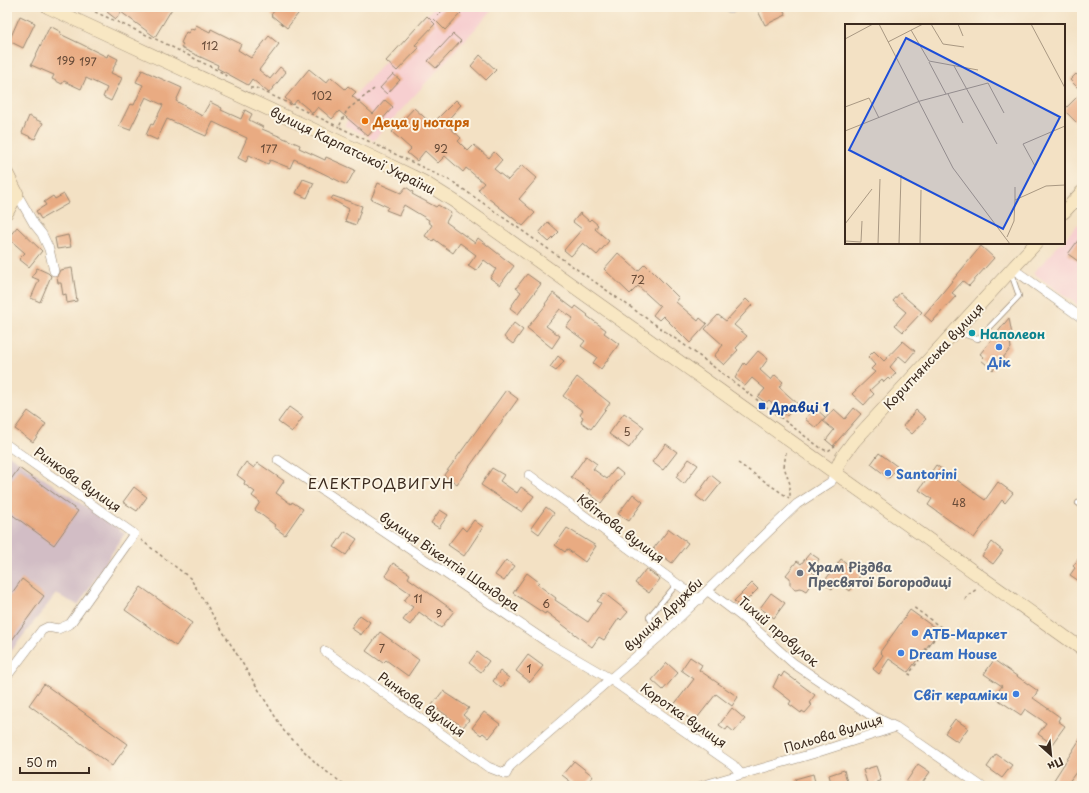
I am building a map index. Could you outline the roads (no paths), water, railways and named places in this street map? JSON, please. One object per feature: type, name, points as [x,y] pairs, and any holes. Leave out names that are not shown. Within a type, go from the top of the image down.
[{"type":"main road","name":"вулиця Карпатської України","points":[[48,7],[332,137],[422,181],[507,236],[790,441],[1082,648]]},
{"type":"main road","points":[[7,174],[17,194],[7,212]]},
{"type":"main road","points":[[1072,208],[1082,192]]},
{"type":"main road","name":"Коритнянська вулиця","points":[[835,472],[848,448],[1035,244]]},
{"type":"street","points":[[17,194],[34,224],[42,234],[49,249],[54,271]]},
{"type":"street","points":[[1012,270],[1082,318]]},
{"type":"street","name":"Ринкова вулиця","points":[[7,445],[134,534],[70,624],[58,629],[48,627],[42,630],[7,676]]},
{"type":"street","name":"вулиця Вікентія Шандора","points":[[278,460],[547,642],[611,680]]},
{"type":"street","name":"вулиця Дружби","points":[[506,774],[510,766],[611,680],[699,600],[794,501],[831,482],[835,472]]},
{"type":"street","name":"Квіткова вулиця","points":[[529,475],[676,585],[699,600]]},
{"type":"street","name":"Тихий провулок","points":[[708,591],[741,616],[794,663],[872,716],[896,727]]},
{"type":"street","name":"Ринкова вулиця","points":[[325,651],[488,767],[506,774]]},
{"type":"street","name":"Коротка вулиця","points":[[611,680],[733,765],[741,774]]},
{"type":"street","name":"Польова вулиця","points":[[701,786],[812,754],[896,727],[981,786]]},
{"type":"lane","points":[[955,331],[978,339],[1019,296],[1012,270]]},
{"type":"lane","points":[[660,636],[649,617],[676,585]]},
{"type":"place","name":"Деца у нотаря","points":[[365,121]]},
{"type":"place","name":"Наполеон","points":[[972,333]]},
{"type":"place","name":"Дік","points":[[999,347]]},
{"type":"place","name":"Дравці 1","points":[[762,406]]},
{"type":"place","name":"Santorini","points":[[888,473]]},
{"type":"place","name":"Храм Різдва Пресвятої Богородиці","points":[[800,573]]},
{"type":"place","name":"АТБ-Маркет","points":[[915,633]]},
{"type":"place","name":"Dream House","points":[[901,653]]},
{"type":"place","name":"Світ кераміки","points":[[1016,694]]},
{"type":"district","name":"ЕЛЕКТРОДВИГУН","points":[[381,482]]}]
